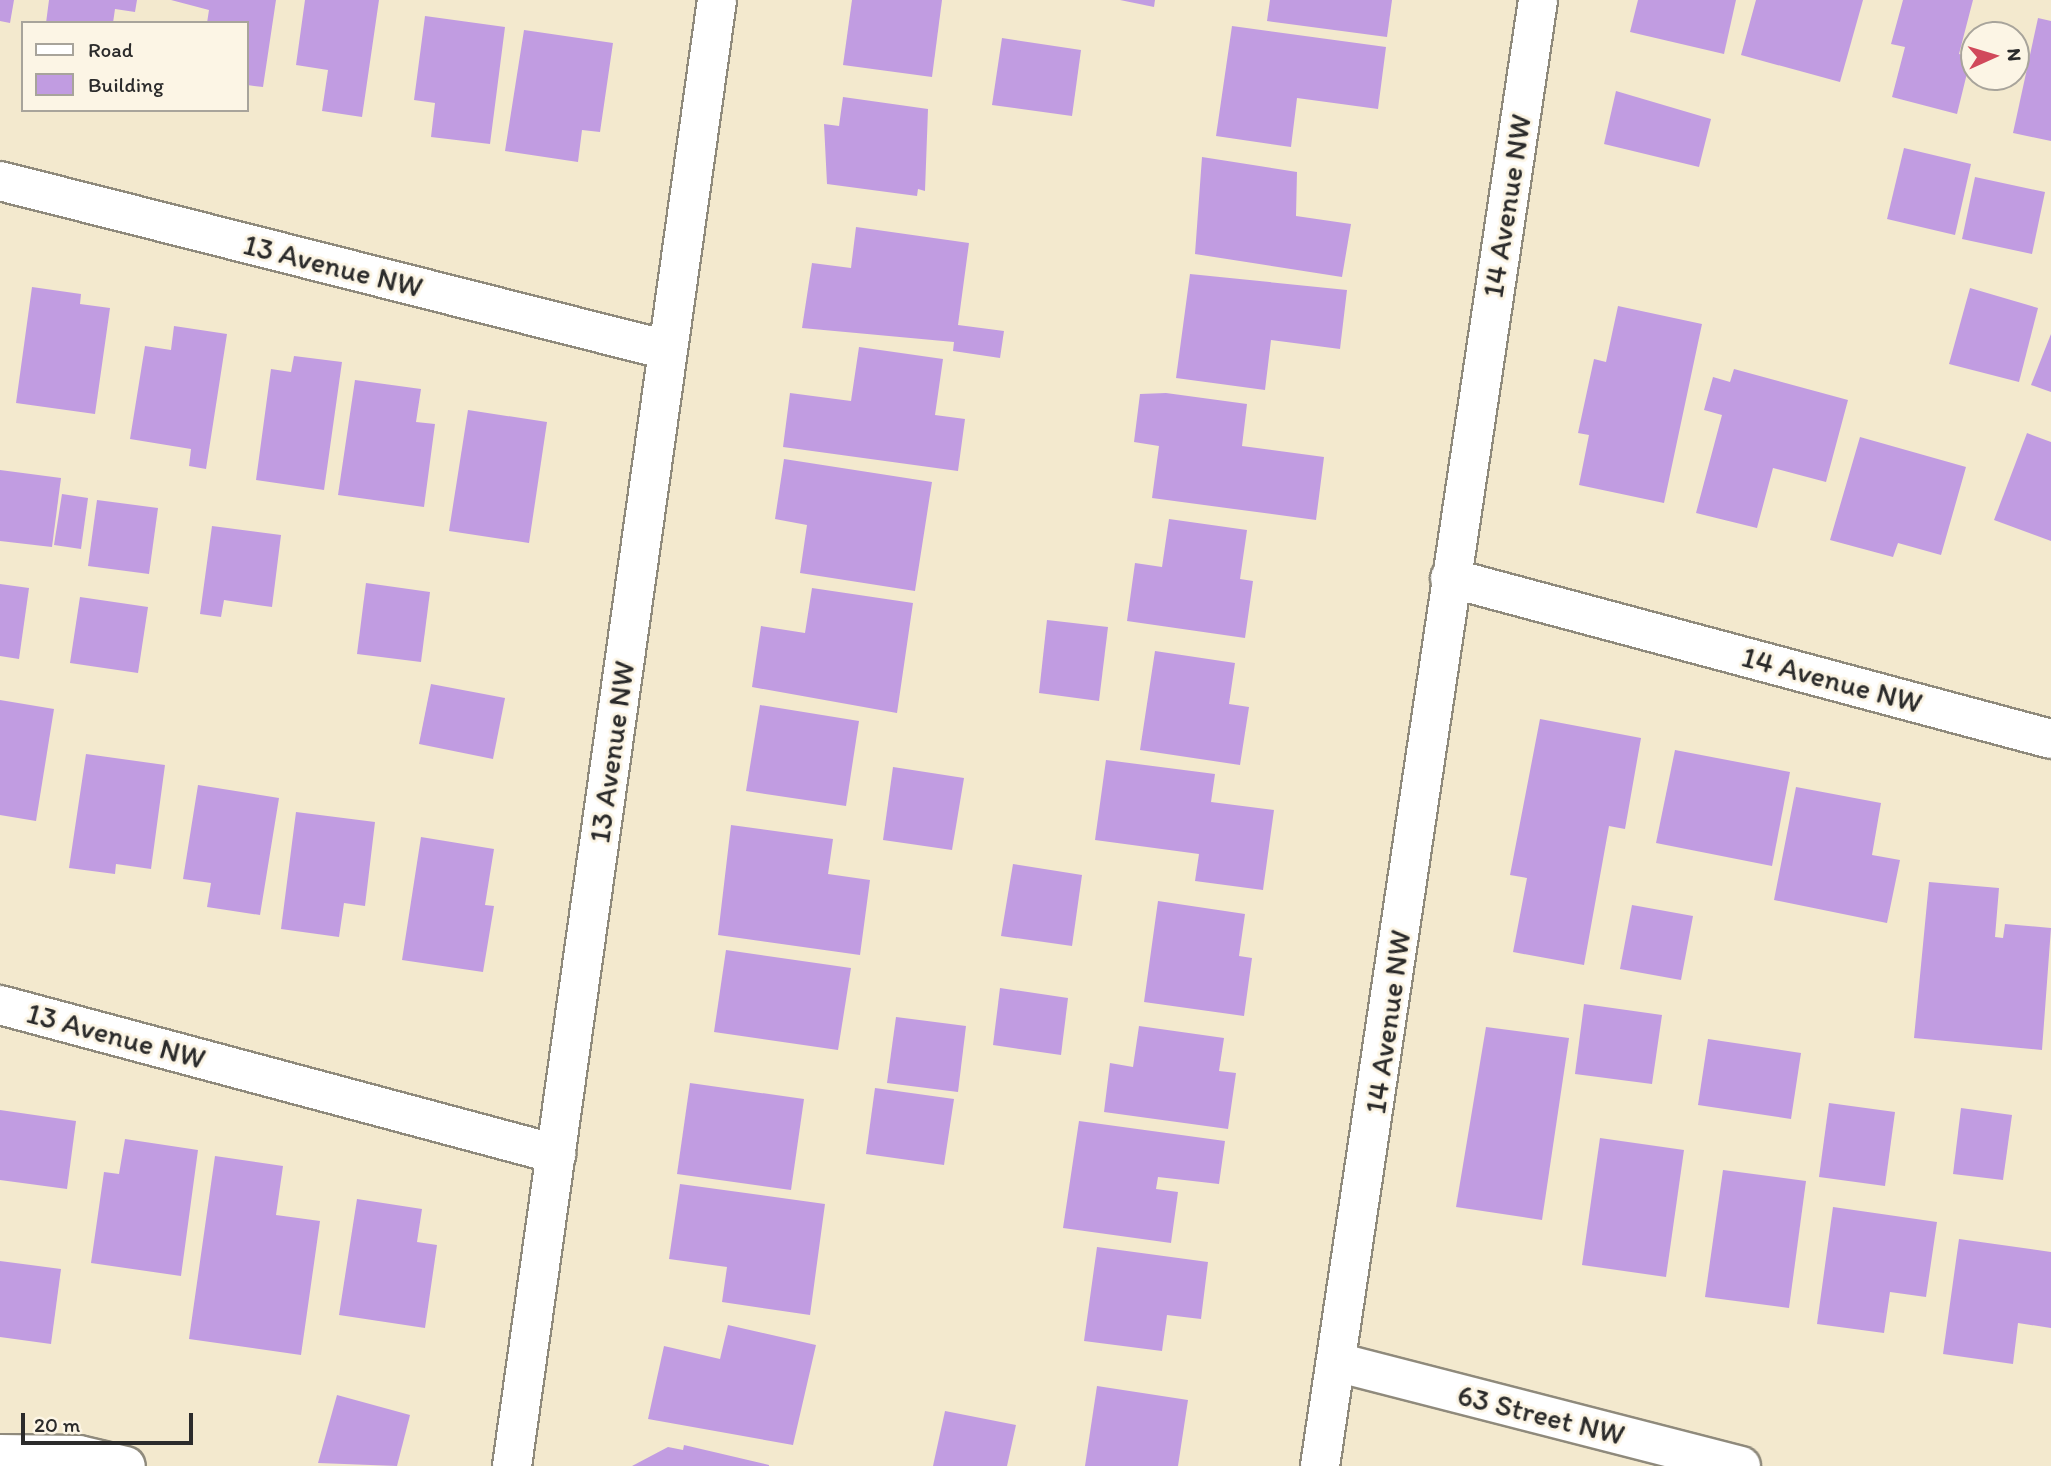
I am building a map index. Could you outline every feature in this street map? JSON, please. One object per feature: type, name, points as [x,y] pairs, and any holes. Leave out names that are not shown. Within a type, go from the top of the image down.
[{"type":"street","name":"13 Avenue NW","points":[[512,1466],[717,0]]},
{"type":"street","name":"14 Avenue NW","points":[[1320,1466],[1340,1363],[1450,578],[1538,0]]},
{"type":"street","name":"13 Avenue NW","points":[[0,181],[667,350]]},
{"type":"street","name":"14 Avenue NW","points":[[1450,578],[2051,739]]},
{"type":"street","name":"13 Avenue NW","points":[[0,1005],[556,1154]]},
{"type":"street","name":"63 Street NW","points":[[1340,1363],[1741,1466]]},
{"type":"street","points":[[0,1454],[79,1455],[126,1466]]},
{"type":"building","points":[[0,0],[14,0],[10,23],[0,21]]},
{"type":"building","points":[[49,0],[137,0],[135,12],[115,9],[113,21],[46,21]]},
{"type":"building","points":[[171,0],[276,0],[263,87],[248,85],[248,21],[207,21],[209,10]]},
{"type":"building","points":[[305,0],[379,0],[362,117],[322,111],[328,70],[296,65]]},
{"type":"building","points":[[852,0],[942,0],[932,77],[843,65]]},
{"type":"building","points":[[1120,0],[1155,0],[1154,7]]},
{"type":"building","points":[[1270,0],[1392,0],[1387,37],[1267,21]]},
{"type":"building","points":[[1638,0],[1736,0],[1724,54],[1630,32]]},
{"type":"building","points":[[1756,0],[1863,0],[1840,82],[1741,55]]},
{"type":"building","points":[[1903,0],[1973,0],[1968,21],[1960,21],[1960,91],[1963,91],[1957,114],[1892,97],[1905,47],[1891,44]]},
{"type":"building","points":[[425,16],[505,27],[490,144],[431,137],[435,103],[414,100]]},
{"type":"building","points":[[2038,18],[2051,21],[2051,141],[2013,133],[2022,91],[2030,91],[2030,55]]},
{"type":"building","points":[[1232,26],[1386,47],[1378,109],[1297,98],[1291,147],[1216,136]]},
{"type":"building","points":[[524,30],[613,43],[600,132],[582,130],[578,162],[505,151]]},
{"type":"building","points":[[1002,38],[1081,50],[1072,116],[992,105]]},
{"type":"building","points":[[1616,91],[1711,119],[1699,167],[1604,144]]},
{"type":"building","points":[[843,97],[928,109],[925,191],[918,189],[917,196],[827,184],[824,124],[839,126]]},
{"type":"building","points":[[1904,148],[1971,164],[1955,235],[1887,219]]},
{"type":"building","points":[[1202,157],[1297,172],[1296,216],[1351,224],[1342,277],[1195,254]]},
{"type":"building","points":[[1975,177],[2045,192],[2032,254],[1962,239]]},
{"type":"building","points":[[856,227],[969,243],[958,325],[1004,331],[1000,358],[953,351],[954,342],[802,328],[812,263],[851,268]]},
{"type":"building","points":[[1190,274],[1347,290],[1340,349],[1271,340],[1265,390],[1176,378]]},
{"type":"building","points":[[32,287],[81,294],[80,304],[110,308],[95,414],[16,403]]},
{"type":"building","points":[[1970,288],[2038,308],[2019,382],[1949,364]]},
{"type":"building","points":[[1618,306],[1702,324],[1664,503],[1579,485],[1589,435],[1578,433],[1594,359],[1606,362]]},
{"type":"building","points":[[174,326],[227,334],[206,469],[189,466],[191,449],[130,439],[145,346],[171,350]]},
{"type":"building","points":[[2051,334],[2051,392],[2031,385]]},
{"type":"building","points":[[859,347],[943,359],[935,415],[965,419],[958,471],[783,447],[790,393],[851,401]]},
{"type":"building","points":[[294,356],[342,362],[324,490],[256,480],[271,369],[291,372]]},
{"type":"building","points":[[1734,369],[1848,400],[1826,482],[1773,468],[1757,528],[1696,513],[1722,415],[1704,410],[1713,377],[1730,382]]},
{"type":"building","points":[[355,380],[421,389],[416,422],[435,424],[424,507],[338,495]]},
{"type":"building","points":[[1166,393],[1247,404],[1242,446],[1324,457],[1316,520],[1152,498],[1159,446],[1134,442],[1140,394]]},
{"type":"building","points":[[468,410],[547,422],[529,543],[449,531]]},
{"type":"building","points":[[2027,433],[2051,442],[2051,541],[1994,520]]},
{"type":"building","points":[[1860,437],[1966,467],[1941,555],[1898,543],[1893,557],[1830,540]]},
{"type":"building","points":[[784,459],[932,482],[915,591],[800,573],[807,525],[775,519]]},
{"type":"building","points":[[0,470],[61,478],[52,547],[0,541]]},
{"type":"building","points":[[62,494],[88,498],[81,549],[54,545]]},
{"type":"building","points":[[97,500],[158,508],[149,574],[88,566]]},
{"type":"building","points":[[1169,519],[1247,530],[1240,579],[1253,581],[1245,638],[1127,621],[1135,563],[1162,567]]},
{"type":"building","points":[[212,526],[281,535],[272,607],[224,600],[221,617],[200,614]]},
{"type":"building","points":[[366,583],[430,592],[421,662],[357,654]]},
{"type":"building","points":[[0,584],[29,588],[19,659],[0,656]]},
{"type":"building","points":[[812,588],[913,603],[897,713],[752,687],[761,626],[805,633]]},
{"type":"building","points":[[80,597],[148,607],[138,673],[70,663]]},
{"type":"building","points":[[1047,620],[1108,627],[1099,701],[1039,693]]},
{"type":"building","points":[[1155,651],[1235,663],[1229,704],[1249,707],[1240,765],[1140,750]]},
{"type":"building","points":[[431,684],[505,698],[493,759],[419,744]]},
{"type":"building","points":[[0,700],[54,709],[36,821],[0,815]]},
{"type":"building","points":[[760,705],[859,721],[846,806],[746,791]]},
{"type":"building","points":[[1540,719],[1641,738],[1625,829],[1609,826],[1584,965],[1513,952],[1527,878],[1510,875]]},
{"type":"building","points":[[1675,750],[1790,772],[1772,866],[1656,843]]},
{"type":"building","points":[[86,754],[165,765],[151,869],[116,864],[115,874],[69,868]]},
{"type":"building","points":[[1106,760],[1215,774],[1211,802],[1274,810],[1263,890],[1195,881],[1199,854],[1095,840]]},
{"type":"building","points":[[893,767],[964,778],[952,850],[883,840]]},
{"type":"building","points":[[198,785],[279,798],[260,915],[207,907],[211,883],[183,879]]},
{"type":"building","points":[[1796,787],[1881,803],[1872,855],[1900,860],[1887,923],[1774,900]]},
{"type":"building","points":[[296,812],[375,822],[365,906],[344,903],[339,937],[281,929]]},
{"type":"building","points":[[731,825],[833,839],[828,874],[870,880],[860,955],[718,935]]},
{"type":"building","points":[[421,837],[494,849],[485,905],[494,906],[483,972],[402,960]]},
{"type":"building","points":[[1013,864],[1082,875],[1072,946],[1001,936]]},
{"type":"building","points":[[1929,882],[1999,888],[1995,937],[2003,938],[2005,924],[2051,928],[2042,1050],[1914,1038]]},
{"type":"building","points":[[1158,901],[1245,914],[1239,956],[1252,958],[1244,1016],[1144,1002]]},
{"type":"building","points":[[1632,905],[1693,916],[1681,980],[1620,969]]},
{"type":"building","points":[[726,950],[851,968],[838,1050],[714,1032]]},
{"type":"building","points":[[1000,988],[1068,998],[1061,1055],[993,1045]]},
{"type":"building","points":[[1584,1004],[1662,1015],[1652,1084],[1575,1074]]},
{"type":"building","points":[[896,1017],[966,1026],[958,1092],[887,1083]]},
{"type":"building","points":[[1139,1026],[1224,1038],[1219,1071],[1236,1073],[1228,1129],[1104,1112],[1110,1063],[1133,1067]]},
{"type":"building","points":[[1486,1027],[1569,1038],[1542,1220],[1456,1207]]},
{"type":"building","points":[[1708,1039],[1801,1053],[1791,1119],[1698,1105]]},
{"type":"building","points":[[690,1083],[804,1099],[791,1190],[677,1174]]},
{"type":"building","points":[[875,1088],[954,1099],[944,1165],[866,1154]]},
{"type":"building","points":[[1829,1103],[1895,1112],[1885,1186],[1819,1177]]},
{"type":"building","points":[[1961,1108],[2012,1115],[2003,1180],[1953,1174]]},
{"type":"building","points":[[0,1110],[76,1121],[67,1189],[0,1180]]},
{"type":"building","points":[[1079,1121],[1225,1141],[1219,1184],[1158,1177],[1156,1189],[1178,1192],[1171,1243],[1063,1228]]},
{"type":"building","points":[[1600,1138],[1684,1150],[1666,1277],[1582,1265]]},
{"type":"building","points":[[125,1139],[198,1150],[181,1276],[91,1263],[104,1172],[119,1174]]},
{"type":"building","points":[[215,1156],[283,1166],[276,1215],[320,1221],[301,1355],[189,1339]]},
{"type":"building","points":[[1723,1170],[1806,1181],[1789,1308],[1705,1297]]},
{"type":"building","points":[[680,1184],[825,1204],[810,1315],[722,1302],[727,1267],[669,1259]]},
{"type":"building","points":[[357,1199],[422,1209],[417,1242],[437,1245],[425,1328],[339,1315]]},
{"type":"building","points":[[1833,1207],[1937,1222],[1926,1297],[1890,1292],[1884,1333],[1817,1324]]},
{"type":"building","points":[[1959,1239],[2051,1252],[2051,1328],[2018,1323],[2013,1364],[1943,1354]]},
{"type":"building","points":[[1097,1247],[1208,1262],[1201,1319],[1167,1315],[1162,1351],[1084,1341]]},
{"type":"building","points":[[0,1261],[61,1269],[51,1344],[0,1337]]},
{"type":"building","points":[[728,1325],[816,1345],[793,1445],[648,1419],[664,1346],[720,1359]]},
{"type":"building","points":[[1097,1386],[1188,1400],[1178,1466],[1085,1466]]},
{"type":"building","points":[[337,1395],[410,1415],[397,1466],[318,1463]]},
{"type":"building","points":[[945,1411],[1016,1425],[1007,1466],[933,1466]]},
{"type":"building","points":[[684,1445],[769,1466],[632,1466],[668,1447],[683,1450]]}]
